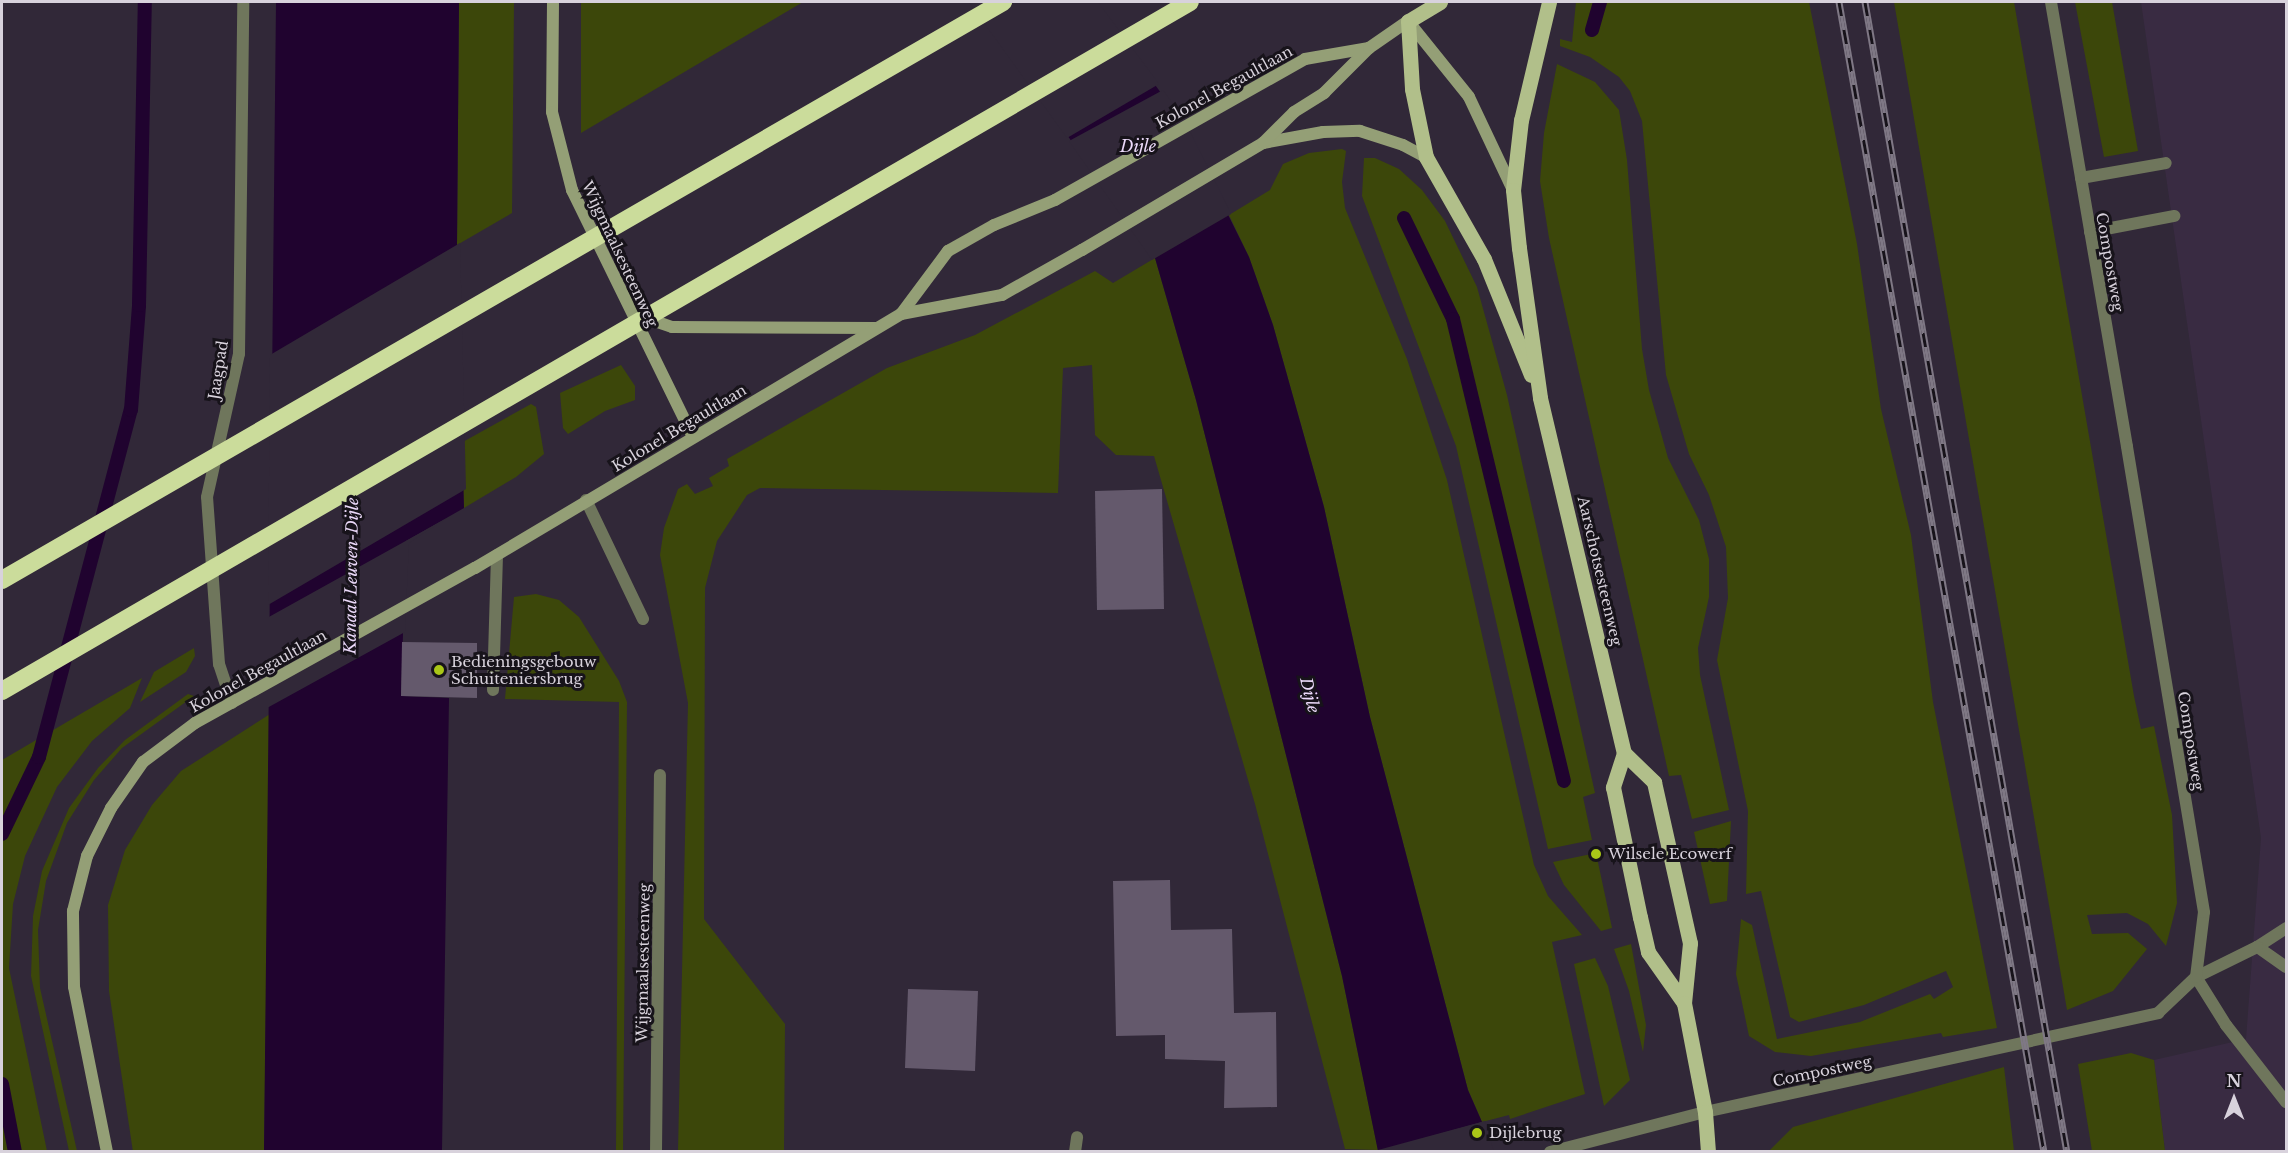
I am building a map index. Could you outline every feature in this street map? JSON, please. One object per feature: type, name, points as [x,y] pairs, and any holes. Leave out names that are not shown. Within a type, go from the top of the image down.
[{"type":"highway","points":[[2,580],[1003,2]]},
{"type":"highway","points":[[2,691],[1190,2]]},
{"type":"main road","points":[[1408,21],[1440,2]]},
{"type":"main road","name":"Aarschotsesteenweg","points":[[1549,2],[1521,120],[1513,190],[1540,398],[1624,753]]},
{"type":"main road","name":"Aarschotsesteenweg","points":[[1408,21],[1412,89],[1426,157],[1484,259],[1540,398]]},
{"type":"main road","points":[[1684,1003],[1648,952],[1612,787],[1624,753],[1654,782],[1690,943],[1684,1003],[1705,1112],[1708,1152]]},
{"type":"street","name":"Jaagpad","points":[[232,703],[219,664],[207,497],[239,354],[243,2]]},
{"type":"street","name":"Wijgmaalsesteenweg","points":[[553,2],[552,112],[572,190],[693,437]]},
{"type":"street","name":"Compostweg","points":[[1705,1112],[2158,1012],[2196,977],[2204,912],[2051,2]]},
{"type":"street","name":"Kolonel Begaultlaan","points":[[107,1152],[74,987],[73,911],[87,856],[111,808],[143,762],[195,723],[475,568],[901,314],[1002,295],[1082,250],[1263,143],[1294,112],[1324,93],[1369,48],[1408,21]]},
{"type":"street","name":"Aarschotsesteenweg","points":[[1408,21],[1469,97],[1513,190]]},
{"type":"street","name":"Kolonel Begaultlaan","points":[[901,314],[948,251],[993,225],[1055,200],[1241,93],[1305,59],[1369,48]]},
{"type":"street","points":[[1263,143],[1323,132],[1360,131],[1403,145],[1426,157]]},
{"type":"street","points":[[2081,178],[2166,163]]},
{"type":"street","points":[[2090,232],[2174,216]]},
{"type":"street","points":[[630,312],[672,327],[877,328]]},
{"type":"street","points":[[586,501],[643,619]]},
{"type":"street","points":[[493,690],[497,555]]},
{"type":"street","name":"Wijgmaalsesteenweg","points":[[656,1152],[660,774]]},
{"type":"street","points":[[2286,928],[2257,947],[2196,977],[2226,1025],[2286,1102]]},
{"type":"street","points":[[2257,947],[2286,967]]},
{"type":"street","points":[[1550,1152],[1705,1112]]},
{"type":"street","points":[[1075,1152],[1077,1137]]},
{"type":"shaded area","points":[[2141,2],[2286,2],[2286,1151],[2165,1151],[2154,1060],[2246,1039],[2261,838]]},
{"type":"green space","points":[[459,2],[514,2],[512,213],[457,245]]},
{"type":"green space","points":[[581,2],[803,2],[581,133]]},
{"type":"green space","points":[[1576,2],[1809,2],[1857,244],[1881,409],[1911,535],[1933,702],[1997,1028],[1943,1037],[1941,1033],[1811,1056],[1775,1052],[1749,1036],[1736,974],[1741,919],[1752,925],[1777,1039],[1860,1022],[1930,994],[1934,999],[1953,987],[1946,971],[1864,1005],[1799,1022],[1790,1017],[1761,891],[1746,894],[1748,811],[1717,660],[1728,598],[1726,547],[1709,495],[1689,454],[1666,375],[1642,121],[1630,91],[1619,77],[1590,57],[1560,46],[1560,39],[1572,42]]},
{"type":"green space","points":[[1894,2],[2014,2],[2134,696],[2141,729],[2154,726],[2172,815],[2177,903],[2166,946],[2148,924],[2127,913],[2087,915],[2092,934],[2128,933],[2147,949],[2113,991],[2067,1010]]},
{"type":"green space","points":[[2075,2],[2112,2],[2138,151],[2104,157]]},
{"type":"green space","points":[[1557,64],[1595,82],[1619,110],[1627,160],[1642,349],[1649,390],[1668,458],[1699,520],[1709,559],[1709,597],[1698,648],[1700,675],[1729,810],[1692,819],[1681,775],[1669,776],[1549,238],[1540,181],[1544,133]]},
{"type":"green space","points":[[1342,149],[1346,151],[1342,182],[1345,208],[1407,359],[1447,480],[1534,865],[1548,896],[1582,935],[1552,942],[1585,1094],[1510,1119],[1509,1115],[1482,1122],[1468,1090],[1370,717],[1324,507],[1273,325],[1249,257],[1229,215],[1270,190],[1283,164],[1309,153]]},
{"type":"green space","points":[[1364,158],[1375,158],[1399,169],[1422,190],[1445,221],[1477,287],[1507,395],[1595,793],[1583,797],[1592,840],[1548,849],[1456,446],[1362,196]]},
{"type":"green space","points":[[1155,258],[1196,400],[1342,976],[1378,1150],[1345,1149],[1255,804],[1154,456],[1116,455],[1095,435],[1092,365],[1063,368],[1058,493],[760,488],[747,495],[717,541],[705,588],[704,919],[785,1024],[784,1151],[678,1151],[688,703],[660,555],[664,528],[678,489],[687,484],[695,494],[713,486],[709,478],[729,466],[727,459],[887,368],[975,335],[1095,271],[1113,283]]},
{"type":"green space","points":[[621,365],[635,386],[635,400],[605,411],[568,434],[563,428],[560,393]]},
{"type":"green space","points":[[531,404],[536,407],[544,454],[516,477],[464,508],[461,443]]},
{"type":"green space","points":[[536,594],[559,600],[579,617],[619,681],[627,702],[623,1151],[616,1151],[619,702],[505,699],[514,597]]},
{"type":"green space","points":[[194,648],[195,656],[186,672],[140,702],[154,672]]},
{"type":"green space","points":[[142,678],[130,708],[92,741],[57,787],[25,856],[13,904],[9,968],[47,1151],[2,1151],[2,760]]},
{"type":"green space","points":[[188,694],[194,696],[122,748],[94,780],[67,823],[46,881],[38,930],[40,988],[77,1151],[69,1151],[31,976],[33,916],[42,871],[69,808],[98,768],[125,740]]},
{"type":"green space","points":[[270,714],[264,1151],[133,1152],[109,991],[108,905],[125,850],[152,805],[181,771]]},
{"type":"green space","points":[[1731,821],[1727,901],[1710,904],[1694,832]]},
{"type":"green space","points":[[1596,853],[1612,928],[1601,931],[1564,885],[1553,862]]},
{"type":"green space","points":[[1631,944],[1646,1025],[1643,1052],[1629,991],[1614,949]]},
{"type":"green space","points":[[1595,958],[1608,986],[1630,1080],[1604,1106],[1574,964]]},
{"type":"green space","points":[[2131,1053],[2154,1060],[2165,1151],[2092,1151],[2078,1064]]},
{"type":"green space","points":[[2004,1067],[2014,1151],[1769,1151],[1793,1127]]},
{"type":"water","name":"Kanaal Leuven-Dijle","points":[[276,2],[459,2],[457,245],[464,508],[406,541],[401,696],[449,698],[442,1151],[264,1152]]},
{"type":"water","name":"Dijle","points":[[972,2],[1095,2],[1182,122],[1249,257],[1273,325],[1324,507],[1370,717],[1468,1090],[1482,1122],[1378,1151],[1342,976],[1196,400],[1155,258]]},
{"type":"pier","points":[[969,2],[1098,2],[1159,84],[1067,138]]},
{"type":"pier","points":[[1163,90],[1185,121],[1231,214],[1152,260],[1069,141]]},
{"type":"pier","points":[[460,243],[466,489],[268,605],[270,355]]},
{"type":"pier","points":[[447,518],[409,543],[405,632],[267,708],[267,618]]},
{"type":"pier","name":"Dijlebrug","points":[[1485,1121],[1494,1152],[1375,1152],[1378,1150]]},
{"type":"building","points":[[1162,489],[1164,609],[1097,610],[1095,491]]},
{"type":"building","name":"Bedieningsgebouw Schuiteniersbrug","points":[[402,642],[477,643],[477,698],[401,696]]},
{"type":"building","points":[[1170,880],[1171,930],[1232,929],[1234,1013],[1276,1012],[1277,1107],[1224,1108],[1225,1061],[1165,1059],[1165,1035],[1116,1036],[1113,881]]},
{"type":"building","points":[[908,989],[978,991],[975,1071],[905,1068]]},
{"type":"waterway","points":[[2,834],[39,757],[131,410],[139,305],[145,2]]},
{"type":"waterway","points":[[1592,30],[1600,2]]},
{"type":"waterway","points":[[1404,218],[1453,319],[1564,781]]},
{"type":"waterway","points":[[2,1084],[15,1152]]},
{"type":"railway","points":[[1839,2],[2044,1152]]},
{"type":"railway","points":[[1865,2],[2067,1152]]},
{"type":"place","name":"Bedieningsgebouw Schuiteniersbrug","points":[[439,670]]},
{"type":"place","name":"Wilsele Ecowerf","points":[[1596,854]]},
{"type":"place","name":"Dijlebrug","points":[[1477,1133]]}]
